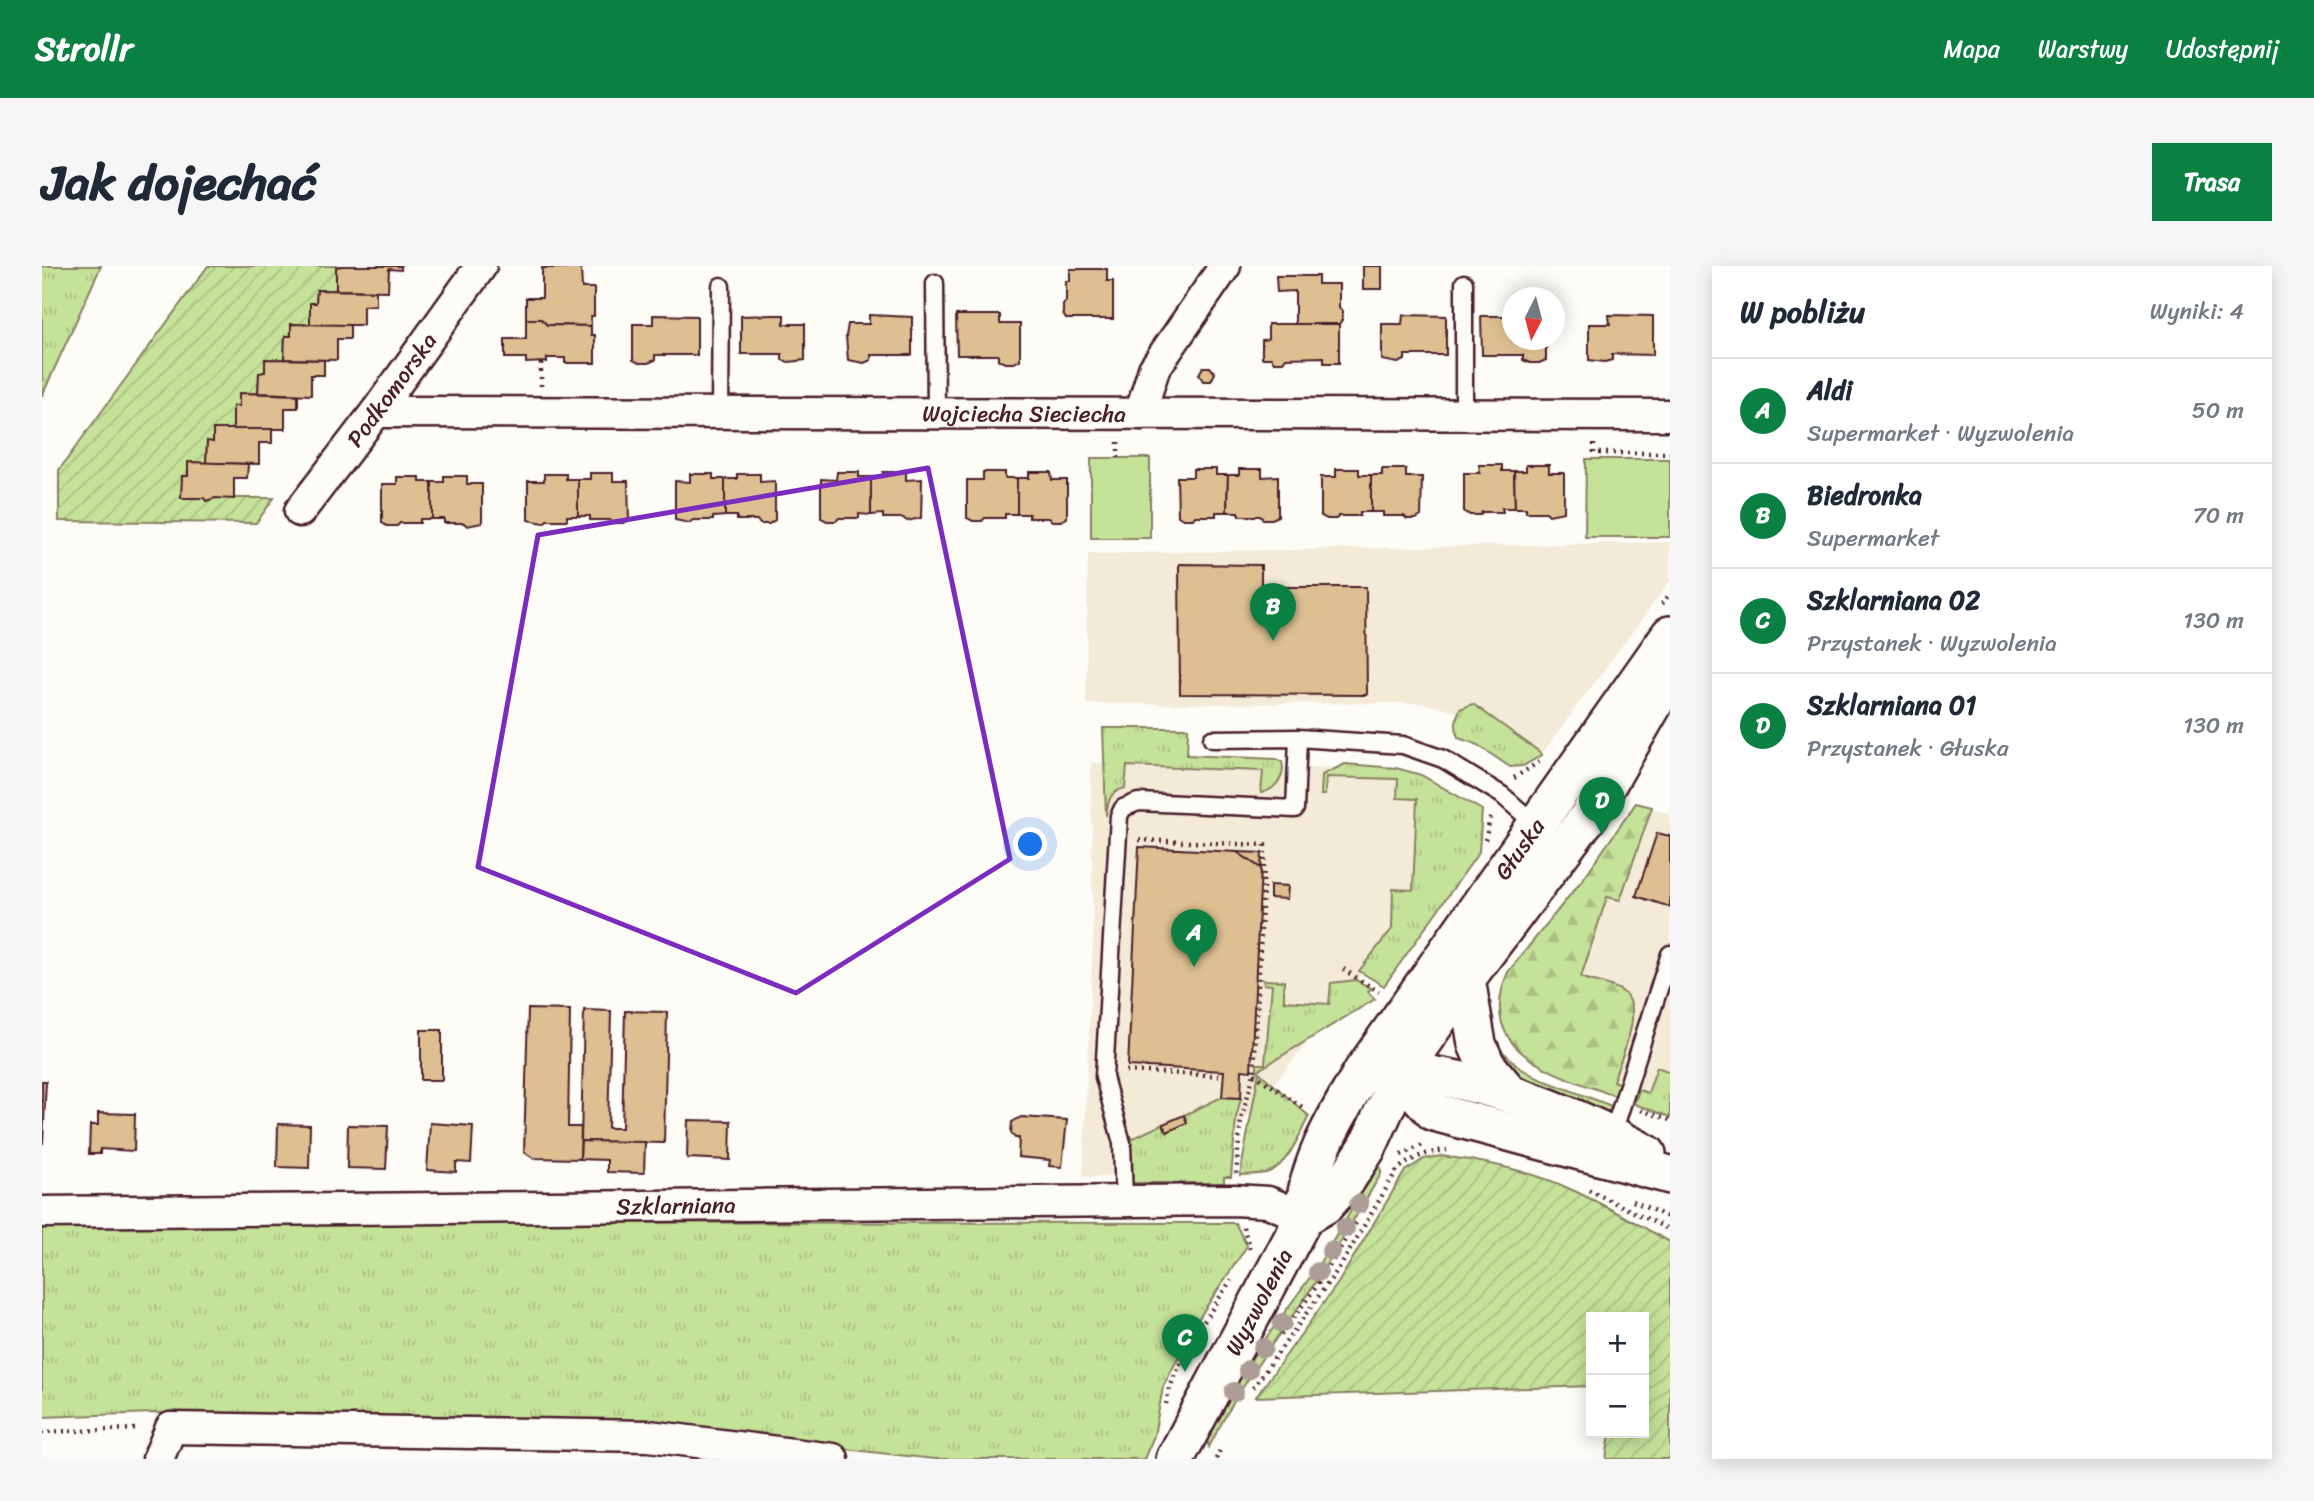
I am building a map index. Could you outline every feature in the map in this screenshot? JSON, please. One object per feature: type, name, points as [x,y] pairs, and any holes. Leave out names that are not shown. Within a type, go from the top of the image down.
[{"type":"street","name":"Podkomorska","points":[[300,511],[376,412],[481,266]]},
{"type":"street","points":[[1140,414],[1154,369],[1225,266]]},
{"type":"street","name":"Wojciecha Sieciecha","points":[[376,412],[1670,415]]},
{"type":"street","name":"Głuska","points":[[1390,1009],[1536,825],[1670,635]]},
{"type":"street","name":"Głuska","points":[[1402,1071],[1466,979],[1590,814],[1670,675]]},
{"type":"street","points":[[1466,979],[1477,1044],[1486,1065],[1510,1094]]},
{"type":"street","points":[[1390,1009],[1395,1051],[1402,1071],[1435,1127],[1609,1146],[1670,1166]]},
{"type":"street","name":"Wyzwolenia","points":[[1175,1459],[1304,1217],[1305,1197],[1312,1172],[1363,1071],[1390,1009]]},
{"type":"street","points":[[1363,1071],[1402,1071],[1450,1077],[1510,1094],[1670,1175]]},
{"type":"street","name":"Wyzwolenia","points":[[1383,1153],[1402,1071]]},
{"type":"street","name":"Wyzwolenia","points":[[1304,1217],[1326,1204],[1343,1185],[1383,1153],[1435,1127]]},
{"type":"street","name":"Szklarniana","points":[[42,1212],[1124,1200],[1268,1202],[1304,1217]]},
{"type":"street","points":[[171,1428],[649,1448],[833,1459]]},
{"type":"street","points":[[158,1459],[171,1428]]},
{"type":"street","points":[[166,1459],[171,1428]]},
{"type":"lane","points":[[935,283],[936,414]]},
{"type":"lane","points":[[1464,283],[1464,414]]},
{"type":"lane","points":[[720,413],[721,286]]},
{"type":"lane","points":[[1212,739],[1298,738],[1402,745],[1443,758],[1502,795],[1536,825]]},
{"type":"lane","points":[[1124,1200],[1122,1143],[1104,1077],[1119,816],[1123,808],[1138,802],[1295,809],[1298,738]]},
{"type":"lane","points":[[1609,1146],[1670,954]]},
{"type":"path","points":[[541,363],[541,397]]},
{"type":"path","points":[[1135,840],[1265,845],[1254,1074],[1241,1119],[1235,1180]]},
{"type":"path","points":[[1250,845],[1250,852]]},
{"type":"path","points":[[1343,969],[1390,1009]]},
{"type":"path","points":[[1123,1071],[1223,1076]]},
{"type":"path","points":[[1254,1074],[1314,1116]]},
{"type":"path","points":[[1383,1153],[1420,1145],[1435,1127]]},
{"type":"path","points":[[1246,1400],[1263,1372],[1341,1265],[1397,1170],[1410,1159],[1430,1152],[1459,1152]]},
{"type":"path","points":[[1580,1185],[1670,1230]]},
{"type":"path","points":[[1622,1196],[1670,1218]]},
{"type":"path","points":[[1279,1337],[1316,1287],[1357,1220]]},
{"type":"path","points":[[42,1432],[171,1428]]},
{"type":"path","points":[[1216,1459],[1226,1437]]},
{"type":"highlighted area","points":[[928,468],[1010,859],[796,993],[478,867],[538,535]]},
{"type":"shaded area","points":[[1670,542],[1670,581],[1540,756],[1472,715],[1422,703],[1086,704],[1088,554]]},
{"type":"shaded area","points":[[1091,763],[1381,769],[1479,811],[1345,997],[1220,1150],[1186,1176],[1083,1177],[1093,936]]},
{"type":"shaded area","points":[[1645,805],[1670,814],[1670,1102],[1583,1070],[1518,992]]},
{"type":"green space","points":[[42,266],[101,266],[42,396]]},
{"type":"green space","points":[[208,266],[342,266],[336,267],[336,290],[317,290],[316,303],[310,303],[310,325],[291,324],[291,336],[285,337],[284,359],[265,360],[265,372],[259,373],[258,393],[239,393],[239,406],[233,406],[233,429],[214,429],[213,442],[207,442],[206,463],[188,476],[182,476],[182,498],[274,498],[256,523],[59,521],[59,470]]},
{"type":"green space","points":[[1091,458],[1150,458],[1150,538],[1091,538]]},
{"type":"green space","points":[[1586,459],[1670,459],[1670,537],[1585,537]]},
{"type":"green space","points":[[1473,704],[1542,755],[1523,766],[1510,767],[1476,744],[1458,738],[1458,713],[1460,709]]},
{"type":"green space","points":[[1103,728],[1188,728],[1187,755],[1276,759],[1282,762],[1281,778],[1275,786],[1261,793],[1263,771],[1127,766],[1125,788],[1110,798],[1106,816]]},
{"type":"green space","points":[[1345,764],[1396,768],[1421,775],[1482,810],[1479,852],[1384,986],[1359,971],[1392,929],[1393,889],[1413,890],[1417,799],[1397,798],[1398,779],[1326,777],[1325,795],[1321,795],[1322,775]]},
{"type":"green space","points":[[1636,803],[1652,807],[1620,900],[1607,897],[1581,977],[1619,989],[1629,1000],[1632,1010],[1629,1035],[1613,1081],[1620,1084],[1615,1096],[1546,1069],[1527,1056],[1511,1041],[1502,1023],[1500,1000],[1508,972],[1583,879]]},
{"type":"green space","points":[[1263,980],[1284,981],[1284,1001],[1329,1004],[1331,983],[1356,980],[1371,988],[1368,992],[1375,999],[1257,1071],[1257,1064],[1265,1064],[1272,985],[1264,984]]},
{"type":"green space","points":[[1499,1048],[1520,1068],[1538,1078],[1612,1106],[1611,1110],[1603,1113],[1538,1088],[1508,1067],[1495,1049]]},
{"type":"green space","points":[[1657,1067],[1670,1072],[1670,1117],[1634,1104],[1639,1090],[1648,1093]]},
{"type":"green space","points":[[1259,1072],[1309,1116],[1293,1147],[1276,1168],[1266,1173],[1240,1175]]},
{"type":"green space","points":[[1222,1097],[1241,1098],[1236,1118],[1231,1177],[1224,1177],[1224,1183],[1130,1183],[1129,1140],[1163,1124],[1167,1132],[1187,1123],[1184,1115]]},
{"type":"green space","points":[[1441,1156],[1473,1161],[1539,1177],[1595,1201],[1670,1242],[1670,1459],[1606,1459],[1609,1438],[1649,1438],[1649,1312],[1586,1312],[1586,1386],[1256,1397],[1338,1283],[1405,1171],[1424,1159]]},
{"type":"green space","points":[[1378,1166],[1381,1168],[1381,1174],[1344,1237],[1242,1388],[1209,1447],[1206,1436],[1235,1381],[1316,1269]]},
{"type":"green space","points":[[42,1222],[1235,1223],[1247,1246],[1197,1321],[1163,1387],[1154,1436],[1144,1459],[934,1459],[655,1428],[154,1413],[42,1417]]},
{"type":"building","points":[[401,266],[401,270],[389,269],[388,291],[336,290],[336,267]]},
{"type":"building","points":[[1363,266],[1382,266],[1382,289],[1363,289]]},
{"type":"building","points":[[542,268],[581,268],[582,288],[594,288],[594,316],[591,316],[591,326],[547,325],[541,319],[526,319],[526,298],[542,298]]},
{"type":"building","points":[[1070,269],[1107,269],[1107,281],[1113,281],[1113,319],[1066,319],[1063,305],[1066,301],[1066,281],[1070,281]]},
{"type":"building","points":[[1276,276],[1318,276],[1318,284],[1339,284],[1342,320],[1339,324],[1295,325],[1295,291],[1277,292]]},
{"type":"building","points":[[317,290],[376,291],[376,305],[363,306],[363,325],[310,325],[310,303],[316,303]]},
{"type":"building","points":[[653,315],[697,316],[697,355],[655,355],[655,360],[648,363],[633,360],[633,324],[653,324]]},
{"type":"building","points":[[784,315],[784,324],[805,324],[805,360],[789,362],[782,360],[782,354],[741,354],[741,316]]},
{"type":"building","points":[[869,315],[912,317],[912,355],[871,355],[871,360],[864,363],[848,360],[848,324],[869,324]]},
{"type":"building","points":[[956,315],[1000,315],[1000,324],[1020,324],[1020,360],[1005,363],[998,360],[998,355],[957,355]]},
{"type":"building","points":[[1403,315],[1446,316],[1446,355],[1405,355],[1405,360],[1398,363],[1382,360],[1382,324],[1402,324]]},
{"type":"building","points":[[1609,315],[1653,316],[1653,355],[1612,354],[1612,360],[1605,362],[1589,360],[1589,324],[1610,324]]},
{"type":"building","points":[[1481,316],[1502,316],[1502,350],[1546,350],[1546,360],[1530,363],[1523,360],[1523,355],[1482,355]]},
{"type":"building","points":[[526,319],[541,319],[547,325],[591,326],[591,335],[595,335],[595,363],[565,363],[565,358],[547,358],[547,362],[526,363],[526,358],[505,358],[505,339],[526,339]]},
{"type":"building","points":[[291,324],[350,325],[350,339],[337,339],[337,360],[284,359],[285,336],[291,336]]},
{"type":"building","points":[[1268,324],[1339,324],[1339,363],[1324,363],[1324,357],[1286,358],[1283,362],[1262,358],[1262,340],[1268,339]]},
{"type":"building","points":[[265,359],[324,360],[324,375],[311,375],[311,395],[258,393],[259,373],[265,372]]},
{"type":"building","points":[[1203,367],[1210,367],[1215,373],[1211,381],[1203,381],[1199,374]]},
{"type":"building","points":[[239,393],[298,395],[298,408],[285,408],[285,429],[233,429],[233,406],[239,406]]},
{"type":"building","points":[[213,429],[272,429],[272,443],[259,443],[259,464],[206,463],[207,441],[213,442]]},
{"type":"building","points":[[188,462],[248,464],[247,478],[234,478],[234,499],[215,498],[206,501],[204,498],[181,498],[182,476],[188,476]]},
{"type":"building","points":[[1479,465],[1502,465],[1502,471],[1514,471],[1515,508],[1502,508],[1503,512],[1482,512],[1480,515],[1464,512],[1464,473],[1480,473]]},
{"type":"building","points":[[1526,465],[1549,465],[1549,473],[1564,473],[1564,512],[1549,515],[1546,512],[1526,512],[1526,508],[1515,508],[1514,471],[1526,471]]},
{"type":"building","points":[[1193,469],[1216,469],[1216,475],[1228,475],[1227,512],[1216,512],[1216,516],[1195,516],[1193,519],[1178,516],[1177,477],[1193,477]]},
{"type":"building","points":[[1239,469],[1262,469],[1262,477],[1278,476],[1278,516],[1263,519],[1260,516],[1239,516],[1239,512],[1227,512],[1228,475],[1239,475]]},
{"type":"building","points":[[1336,469],[1359,469],[1359,475],[1371,475],[1371,512],[1360,512],[1360,516],[1339,516],[1336,519],[1321,516],[1321,477],[1336,477]]},
{"type":"building","points":[[1382,469],[1406,469],[1406,477],[1422,477],[1421,516],[1407,519],[1404,516],[1383,516],[1383,512],[1371,512],[1371,475],[1382,475]]},
{"type":"building","points":[[837,472],[859,472],[859,477],[871,477],[871,515],[859,514],[859,518],[839,518],[836,521],[821,518],[821,479],[836,480]]},
{"type":"building","points":[[883,472],[906,472],[906,480],[922,479],[921,518],[907,521],[903,518],[883,518],[883,514],[871,515],[871,477],[883,477]]},
{"type":"building","points":[[983,472],[1005,472],[1005,478],[1017,478],[1017,514],[1005,514],[1005,518],[985,518],[982,521],[967,518],[967,480],[983,480]]},
{"type":"building","points":[[1029,472],[1051,472],[1052,480],[1067,480],[1067,518],[1052,521],[1049,518],[1029,518],[1029,514],[1017,514],[1017,478],[1029,478]]},
{"type":"building","points":[[590,473],[613,473],[613,481],[628,481],[629,520],[613,523],[610,520],[590,520],[590,516],[578,516],[578,479],[590,479]]},
{"type":"building","points":[[544,474],[566,474],[566,479],[578,479],[578,516],[567,516],[567,520],[547,520],[544,523],[528,520],[528,481],[544,481]]},
{"type":"building","points":[[690,474],[713,474],[713,479],[725,479],[725,516],[713,517],[713,520],[693,520],[689,523],[675,520],[675,481],[690,482]]},
{"type":"building","points":[[737,474],[760,474],[760,482],[775,481],[775,520],[769,524],[760,524],[757,520],[737,520],[737,516],[725,516],[725,479],[737,479]]},
{"type":"building","points":[[444,476],[467,476],[467,484],[482,484],[482,523],[467,526],[464,523],[444,523],[444,519],[432,519],[432,482],[444,482]]},
{"type":"building","points":[[397,477],[420,477],[420,482],[432,482],[432,519],[420,519],[420,523],[400,523],[397,526],[382,523],[382,484],[397,484]]},
{"type":"building","points":[[1179,564],[1261,565],[1261,587],[1366,587],[1367,695],[1180,694]]},
{"type":"building","points":[[1657,833],[1670,836],[1670,907],[1636,896]]},
{"type":"building","points":[[1139,847],[1237,852],[1261,868],[1251,1071],[1242,1070],[1241,1098],[1222,1097],[1224,1071],[1128,1066]]},
{"type":"building","points":[[1237,852],[1262,853],[1261,868]]},
{"type":"building","points":[[1270,885],[1288,886],[1287,899],[1270,898]]},
{"type":"building","points":[[528,1009],[570,1010],[568,1127],[581,1127],[580,1159],[533,1158],[524,1152]]},
{"type":"building","points":[[584,1010],[611,1011],[608,1128],[622,1128],[625,1011],[667,1012],[664,1143],[581,1141]]},
{"type":"building","points":[[421,1030],[442,1030],[442,1080],[421,1080]]},
{"type":"building","points":[[42,1081],[46,1081],[43,1143],[42,1143]]},
{"type":"building","points":[[98,1113],[135,1114],[134,1151],[100,1149],[100,1154],[89,1154],[90,1125],[98,1125]]},
{"type":"building","points":[[1184,1115],[1187,1123],[1167,1132],[1163,1124]]},
{"type":"building","points":[[1021,1117],[1067,1120],[1062,1167],[1049,1166],[1050,1160],[1018,1157],[1019,1138],[1015,1138],[1011,1133],[1012,1122]]},
{"type":"building","points":[[688,1120],[731,1121],[730,1160],[687,1158]]},
{"type":"building","points":[[430,1123],[473,1126],[471,1163],[456,1162],[456,1172],[427,1170]]},
{"type":"building","points":[[278,1124],[310,1125],[309,1168],[277,1167]]},
{"type":"building","points":[[348,1125],[388,1126],[386,1169],[347,1168]]},
{"type":"building","points":[[581,1141],[645,1142],[644,1173],[607,1172],[607,1160],[580,1159]]},
{"type":"place","name":"Biedronka","points":[[1273,641]]},
{"type":"place","name":"Szklarniana 01","points":[[1602,835]]},
{"type":"place","name":"Aldi","points":[[1194,967]]},
{"type":"place","name":"Szklarniana 02","points":[[1185,1372]]}]
